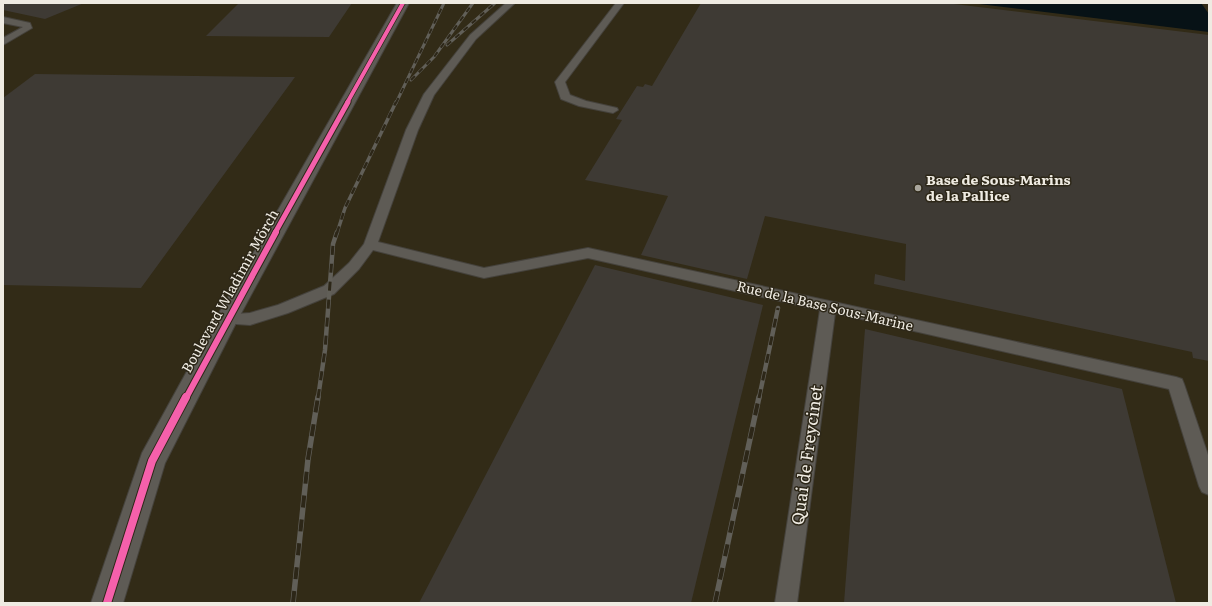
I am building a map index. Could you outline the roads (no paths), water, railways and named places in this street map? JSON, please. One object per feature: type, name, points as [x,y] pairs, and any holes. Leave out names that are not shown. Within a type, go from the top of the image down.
[{"type":"street","name":"Boulevard Wladimir Mörch","points":[[107,603],[152,461],[228,319],[403,3]]},
{"type":"lane","points":[[228,319],[250,319],[283,309],[329,290],[354,266],[370,245],[412,130],[429,94],[473,37],[511,3]]},
{"type":"lane","points":[[613,110],[583,104],[565,96],[560,82],[620,3]]},
{"type":"lane","points":[[3,20],[27,25],[28,28],[3,42]]},
{"type":"lane","name":"Rue de la Base Sous-Marine","points":[[370,245],[484,273],[588,253],[1176,384],[1209,486]]},
{"type":"lane","name":"Quai de Freycinet","points":[[786,603],[828,307]]},
{"type":"railway","points":[[396,103],[444,3]]},
{"type":"railway","points":[[411,80],[434,57],[473,3]]},
{"type":"railway","points":[[447,45],[495,3]]},
{"type":"railway","points":[[337,233],[345,208],[396,102]]},
{"type":"railway","points":[[318,398],[325,350],[333,244],[337,232]]},
{"type":"railway","points":[[759,398],[778,308]]},
{"type":"railway","points":[[293,603],[308,459],[318,397]]},
{"type":"railway","points":[[715,603],[759,397]]},
{"type":"place","name":"Base de Sous-Marins de la Pallice","points":[[918,188]]}]
